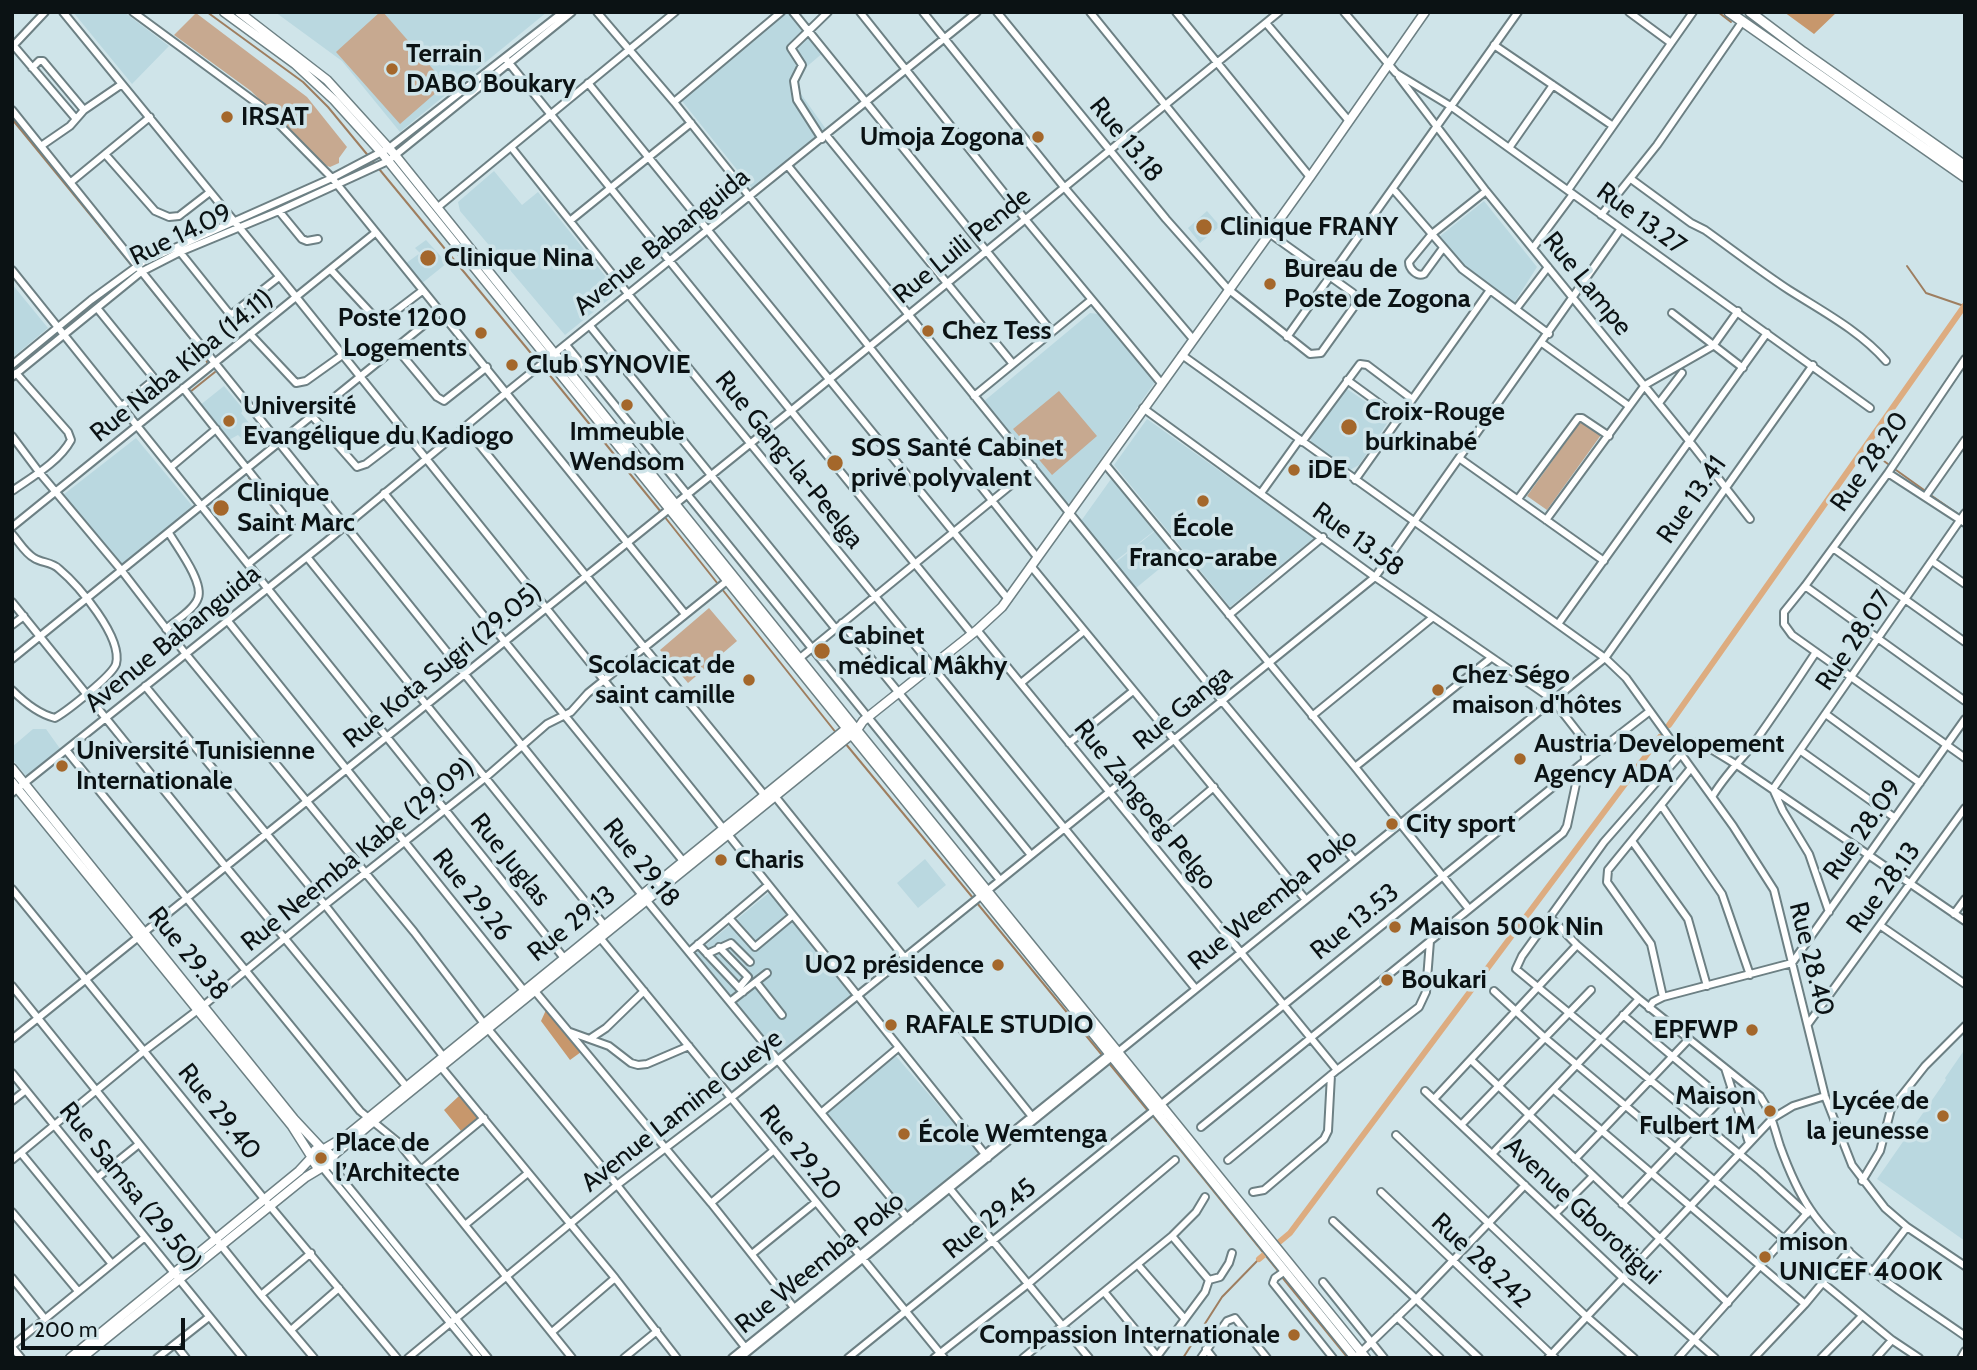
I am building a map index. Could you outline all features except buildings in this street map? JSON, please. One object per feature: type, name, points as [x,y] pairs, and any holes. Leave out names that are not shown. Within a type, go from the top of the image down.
[{"type":"highway","points":[[1729,12],[1965,177]]},
{"type":"highway","points":[[1750,12],[1965,166]]},
{"type":"main road","points":[[225,12],[303,70],[385,150]]},
{"type":"main road","points":[[239,12],[327,80],[385,150],[438,207],[551,357]]},
{"type":"main road","points":[[267,1203],[315,1150],[323,1149],[346,1136],[441,1068],[486,1026],[601,939],[644,898],[974,632],[1008,598],[1425,12]]},
{"type":"main road","points":[[392,158],[551,357],[800,658],[851,729]]},
{"type":"main road","points":[[673,506],[727,581],[985,892],[1359,1356]]},
{"type":"main road","name":"Rue 29.38","points":[[12,768],[17,787],[294,1119],[323,1149]]},
{"type":"main road","name":"Rue 29.13","points":[[529,991],[564,958],[644,898],[683,861],[724,833]]},
{"type":"main road","name":"Rue 29.38","points":[[201,1008],[292,1126],[311,1157]]},
{"type":"main road","points":[[82,1358],[267,1203],[326,1164],[406,1086],[486,1026]]},
{"type":"main road","points":[[323,1149],[329,1153],[326,1164]]},
{"type":"main road","points":[[311,1157],[314,1165],[326,1164]]},
{"type":"main road","points":[[1280,1259],[1285,1271],[1359,1356]]},
{"type":"main road","points":[[70,1358],[177,1277]]},
{"type":"street","points":[[45,12],[13,46],[76,119]]},
{"type":"street","points":[[64,12],[986,1156]]},
{"type":"street","points":[[133,12],[262,107],[335,181],[685,614]]},
{"type":"street","points":[[507,61],[563,12]]},
{"type":"street","points":[[507,61],[572,12]]},
{"type":"street","points":[[597,12],[691,123],[1037,557]]},
{"type":"street","points":[[438,207],[675,12]]},
{"type":"street","points":[[674,102],[781,12]]},
{"type":"street","points":[[793,12],[1052,332]]},
{"type":"street","points":[[828,12],[791,48],[802,65],[794,81],[797,100],[824,137],[1013,364]]},
{"type":"street","points":[[860,12],[1025,219],[1161,383]]},
{"type":"street","points":[[923,12],[1064,187],[1193,339]]},
{"type":"street","name":"Avenue Babanguida","points":[[17,787],[268,589],[507,392],[978,12]]},
{"type":"street","name":"Rue 13.18","points":[[997,12],[1166,219],[1228,289],[1310,354],[1323,351],[1356,304],[1353,293],[1331,276]]},
{"type":"street","points":[[1090,12],[1269,233],[1331,276]]},
{"type":"street","name":"Rue Luili Pende","points":[[673,506],[1279,12]]},
{"type":"street","name":"Rue 13.27","points":[[1344,12],[1395,73],[1452,107],[1870,408]]},
{"type":"street","points":[[1287,337],[1518,12]]},
{"type":"street","points":[[1629,12],[1671,43]]},
{"type":"street","points":[[1533,248],[1613,126],[1693,12]]},
{"type":"street","points":[[1177,13],[1310,177]]},
{"type":"street","points":[[1601,215],[1693,95],[1742,22]]},
{"type":"street","points":[[1265,23],[1349,121]]},
{"type":"street","points":[[1494,45],[1578,105],[1613,126]]},
{"type":"street","points":[[32,68],[39,61],[43,61],[84,110]]},
{"type":"street","name":"Rue 14.09","points":[[14,375],[139,269],[180,252],[234,224],[279,211],[335,181],[385,150],[507,61]]},
{"type":"street","name":"Rue 14.09","points":[[12,365],[139,269],[234,224],[392,158],[507,61]]},
{"type":"street","name":"Rue Zangoeg Pelgo","points":[[507,61],[915,564],[1021,683],[1310,1038],[1334,1072]]},
{"type":"street","name":"Rue Lampe","points":[[1395,73],[1486,191],[1645,385],[1750,519]]},
{"type":"street","points":[[588,83],[1008,598]]},
{"type":"street","points":[[41,146],[65,130],[84,110],[122,84]]},
{"type":"street","points":[[1509,148],[1553,85]]},
{"type":"street","name":"Rue 29.18","points":[[12,110],[644,898],[908,1219]]},
{"type":"street","points":[[71,181],[150,117]]},
{"type":"street","points":[[571,220],[691,123]]},
{"type":"street","name":"Rue Gang-la-Peelga","points":[[511,147],[1195,988]]},
{"type":"street","points":[[105,154],[160,215],[179,216],[210,192]]},
{"type":"street","points":[[788,166],[1354,860]]},
{"type":"street","points":[[1631,178],[1691,223],[1705,230],[1875,349],[1885,361]]},
{"type":"street","points":[[1393,189],[1462,269],[1549,334]]},
{"type":"street","points":[[1443,248],[1424,274],[1418,274],[1410,268],[1409,262],[1432,234],[1486,191]]},
{"type":"street","points":[[279,211],[302,239],[307,242],[318,239]]},
{"type":"street","points":[[1415,522],[1620,230]]},
{"type":"street","name":"Rue Naba Kiba (14.11)","points":[[12,527],[375,233]]},
{"type":"street","points":[[180,252],[228,312],[232,313],[279,277]]},
{"type":"street","points":[[1516,309],[1548,267]]},
{"type":"street","name":"Rue Juglas","points":[[12,270],[564,958]]},
{"type":"street","points":[[331,270],[380,323],[422,291]]},
{"type":"street","points":[[1355,480],[1490,290]]},
{"type":"street","points":[[974,396],[1091,300]]},
{"type":"street","points":[[97,307],[153,377],[150,383],[122,407]]},
{"type":"street","points":[[12,659],[441,311]]},
{"type":"street","points":[[1546,520],[1645,385],[1713,346],[1738,311]]},
{"type":"street","points":[[1672,313],[1743,368]]},
{"type":"street","points":[[590,326],[835,628]]},
{"type":"street","points":[[1558,624],[1768,333]]},
{"type":"street","points":[[250,334],[296,383],[306,381],[341,356]]},
{"type":"street","points":[[1542,343],[1629,406]]},
{"type":"street","points":[[566,345],[811,648],[865,719],[1000,880]]},
{"type":"street","points":[[397,349],[437,397],[447,400],[487,368]]},
{"type":"street","name":"Rue 28.40","points":[[1182,355],[1605,658],[1626,678],[1712,797],[1774,890],[1825,1096],[1843,1147],[1862,1181],[1885,1208],[1907,1227],[1965,1266]]},
{"type":"street","name":"Rue 28.20","points":[[1816,652],[1793,635],[1784,624],[1784,612],[1888,473],[1965,359]]},
{"type":"street","points":[[1261,493],[1358,365],[1365,364],[1412,399]]},
{"type":"street","name":"Rue 13.41","points":[[1605,658],[1813,365]]},
{"type":"street","points":[[1658,403],[1682,373]]},
{"type":"street","points":[[12,491],[39,472],[66,448],[71,440],[71,436],[14,375]]},
{"type":"street","points":[[1347,380],[1399,418]]},
{"type":"street","points":[[183,388],[290,522],[291,527],[248,564]]},
{"type":"street","name":"Rue 13.58","points":[[1143,408],[1432,618],[1552,699]]},
{"type":"street","points":[[313,417],[353,464],[363,466],[404,435]]},
{"type":"street","points":[[1518,499],[1578,418],[1609,436]]},
{"type":"street","points":[[465,427],[645,648],[905,957],[1033,1118]]},
{"type":"street","points":[[171,467],[216,429]]},
{"type":"street","points":[[12,436],[185,653],[414,932],[486,1026],[747,1349]]},
{"type":"street","points":[[1925,497],[1965,440]]},
{"type":"street","points":[[1459,458],[1604,561]]},
{"type":"street","points":[[1105,464],[1469,909]]},
{"type":"street","points":[[800,658],[1033,467]]},
{"type":"street","points":[[1888,473],[1962,522]]},
{"type":"street","points":[[384,493],[683,861]]},
{"type":"street","name":"Rue Kota Sugri (29.05)","points":[[12,1039],[626,541],[673,506]]},
{"type":"street","name":"Rue 28.07","points":[[1773,789],[1962,522],[1965,513]]},
{"type":"street","name":"Rue Ganga","points":[[985,892],[1375,577],[1415,522]]},
{"type":"street","points":[[166,629],[194,603],[199,593],[196,580],[169,533]]},
{"type":"street","points":[[12,534],[31,557],[57,567],[87,599],[109,631],[116,659],[111,672],[58,716],[51,718],[30,706],[12,690]]},
{"type":"street","points":[[1229,615],[1323,537]]},
{"type":"street","points":[[1833,548],[1965,642]]},
{"type":"street","points":[[307,557],[605,926]]},
{"type":"street","points":[[1932,561],[1965,584]]},
{"type":"street","points":[[1031,566],[1306,900]]},
{"type":"street","name":"Rue Neemba Kabe (29.09)","points":[[12,1160],[553,720],[571,712],[582,699],[727,581]]},
{"type":"street","points":[[1805,586],[1965,701]]},
{"type":"street","points":[[12,602],[406,1086]]},
{"type":"street","points":[[12,625],[24,616]]},
{"type":"street","points":[[1312,716],[1432,618]]},
{"type":"street","name":"Rue 29.26","points":[[227,620],[404,841],[711,1203],[795,1310]]},
{"type":"street","points":[[842,623],[1031,855]]},
{"type":"street","points":[[1021,683],[1084,631]]},
{"type":"street","points":[[1712,797],[1777,712],[1816,652],[1965,758]]},
{"type":"street","points":[[1356,768],[1491,658]]},
{"type":"street","name":"Rue Weemba Poko","points":[[732,1358],[747,1349],[1605,658]]},
{"type":"street","points":[[145,686],[325,905],[443,1056]]},
{"type":"street","points":[[1069,743],[1133,691]]},
{"type":"street","points":[[1201,1127],[1563,833],[1583,763],[1584,740],[1552,699]]},
{"type":"street","name":"Rue 13.53","points":[[1158,1107],[1442,875],[1650,711]]},
{"type":"street","points":[[1827,715],[1920,783]]},
{"type":"street","name":"Rue 28.09","points":[[1792,963],[1965,719]]},
{"type":"street","points":[[1965,921],[1737,765],[1695,742],[1679,751],[1604,842],[1516,965],[1517,971],[1766,1175],[1849,1251],[1965,1336]]},
{"type":"street","points":[[66,750],[360,1111],[398,1142],[572,1358]]},
{"type":"street","points":[[1801,751],[1895,818]]},
{"type":"street","points":[[1663,997],[1651,944],[1607,882],[1606,876],[1608,870],[1691,768]]},
{"type":"street","points":[[1150,841],[1214,787]]},
{"type":"street","points":[[1773,789],[1810,854],[1829,912]]},
{"type":"street","points":[[1661,805],[1722,894],[1750,975]]},
{"type":"street","name":"Rue 28.13","points":[[1808,1024],[1965,808]]},
{"type":"street","points":[[1632,841],[1688,919],[1707,986]]},
{"type":"street","points":[[689,952],[767,886]]},
{"type":"street","name":"Rue 29.40","points":[[12,889],[267,1203],[397,1358]]},
{"type":"street","name":"Avenue Lamine Gueye","points":[[408,1358],[617,1185],[666,1150],[985,892]]},
{"type":"street","points":[[1954,914],[1965,899]]},
{"type":"street","points":[[729,918],[755,947],[792,916]]},
{"type":"street","points":[[1550,918],[1649,1008],[1760,1096],[1773,1118],[1779,1143],[1809,1212]]},
{"type":"street","points":[[1881,926],[1965,984]]},
{"type":"street","name":"Rue 29.20","points":[[601,939],[939,1356]]},
{"type":"street","points":[[1227,1160],[1334,1072],[1419,1007],[1426,992],[1430,941]]},
{"type":"street","points":[[707,954],[731,943],[750,962]]},
{"type":"street","points":[[698,944],[741,990]]},
{"type":"street","points":[[1434,1099],[1577,945]]},
{"type":"street","points":[[719,947],[748,977],[731,1002]]},
{"type":"street","points":[[1649,1008],[1653,1002],[1663,997],[1792,963]]},
{"type":"street","points":[[741,990],[766,973]]},
{"type":"street","points":[[756,982],[782,1015]]},
{"type":"street","points":[[12,986],[314,1358]]},
{"type":"street","points":[[1461,1125],[1591,990]]},
{"type":"street","points":[[591,1038],[614,1021],[644,991]]},
{"type":"street","points":[[1494,991],[1545,1038],[1785,1240]]},
{"type":"street","points":[[1492,1154],[1639,999]]},
{"type":"street","points":[[1623,1015],[1722,1098]]},
{"type":"street","points":[[1862,1181],[1880,1151],[1892,1109],[1924,1066],[1965,1026]]},
{"type":"street","points":[[568,1032],[609,1046],[631,1063],[638,1065],[647,1064],[688,1046]]},
{"type":"street","points":[[1575,1159],[1689,1039]]},
{"type":"street","points":[[822,1112],[898,1048]]},
{"type":"street","points":[[1471,1060],[1728,1303]]},
{"type":"street","points":[[441,1068],[615,1278],[677,1358]]},
{"type":"street","points":[[1725,1068],[1749,1143]]},
{"type":"street","points":[[1253,1192],[1264,1190],[1324,1139],[1328,1131],[1334,1072]]},
{"type":"street","name":"Rue Samsa (29.50)","points":[[12,1073],[243,1358]]},
{"type":"street","points":[[1622,1204],[1731,1089]]},
{"type":"street","points":[[12,1101],[26,1090]]},
{"type":"street","name":"Avenue Gborotigui","points":[[1425,1090],[1623,1278],[1714,1358]]},
{"type":"street","points":[[1553,1090],[1805,1304]]},
{"type":"street","points":[[1552,1357],[1773,1118],[1786,1109],[1825,1096]]},
{"type":"street","name":"Rue 29.45","points":[[848,1358],[1158,1107]]},
{"type":"street","points":[[421,1170],[484,1118]]},
{"type":"street","points":[[1396,1135],[1587,1317],[1634,1358]]},
{"type":"street","points":[[97,1178],[139,1144]]},
{"type":"street","points":[[711,1203],[774,1150]]},
{"type":"street","points":[[22,1153],[112,1264]]},
{"type":"street","name":"Rue Weemba Poko","points":[[908,1219],[950,1189],[986,1156]]},
{"type":"street","points":[[939,1356],[1175,1160]]},
{"type":"street","points":[[326,1164],[454,1322],[479,1358]]},
{"type":"street","points":[[465,1226],[528,1173]]},
{"type":"street","points":[[1556,1213],[1593,1176]]},
{"type":"street","points":[[1359,1356],[1525,1185]]},
{"type":"street","points":[[950,1189],[1088,1358]]},
{"type":"street","name":"Rue 28.242","points":[[1381,1192],[1552,1357]]},
{"type":"street","points":[[1023,1358],[1172,1236],[1196,1212],[1205,1197]]},
{"type":"street","points":[[752,1254],[816,1202]]},
{"type":"street","points":[[12,1212],[78,1291]]},
{"type":"street","points":[[1678,1358],[1809,1212]]},
{"type":"street","points":[[1334,1221],[1479,1358]]},
{"type":"street","points":[[1874,1270],[1907,1227]]},
{"type":"street","points":[[1172,1236],[1209,1280]]},
{"type":"street","points":[[21,1358],[12,1346],[145,1237]]},
{"type":"street","points":[[1754,1358],[1824,1283],[1849,1251]]},
{"type":"street","points":[[1209,1280],[1220,1277],[1232,1252]]},
{"type":"street","points":[[261,1295],[311,1254]]},
{"type":"street","points":[[1138,1265],[1184,1318]]},
{"type":"street","points":[[1285,1271],[1275,1278],[1273,1283],[1333,1358]]},
{"type":"street","points":[[12,1278],[45,1319]]},
{"type":"street","points":[[552,1332],[615,1278]]},
{"type":"street","points":[[1105,1293],[1157,1357],[1205,1292],[1209,1280]]},
{"type":"street","points":[[1323,1282],[1384,1358]]},
{"type":"street","points":[[1824,1283],[1892,1340],[1919,1358]]},
{"type":"street","points":[[291,1330],[339,1288]]},
{"type":"street","points":[[1821,1358],[1862,1316]]},
{"type":"street","points":[[157,1358],[209,1317]]},
{"type":"street","points":[[1398,1317],[1440,1358]]},
{"type":"street","points":[[1200,1358],[1227,1321],[1235,1318],[1267,1358]]},
{"type":"street","points":[[454,1322],[488,1358]]},
{"type":"street","points":[[624,1358],[657,1331]]},
{"type":"street","points":[[1876,1358],[1892,1340]]},
{"type":"street","points":[[175,1344],[186,1358]]},
{"type":"street","name":"Rue Weemba Poko","points":[[740,1358],[747,1349]]},
{"type":"street","points":[[1206,1349],[1213,1358]]},
{"type":"street","points":[[1961,1358],[1965,1351]]},
{"type":"shaded area","points":[[73,12],[124,12],[169,46],[132,84]]},
{"type":"shaded area","points":[[275,12],[547,12],[400,132],[342,61]]},
{"type":"shaded area","name":"Terrain DABO Boukary","points":[[383,12],[446,84],[400,124],[336,52]]},
{"type":"shaded area","points":[[785,12],[789,12],[824,52],[791,80],[828,132],[754,191],[682,101]]},
{"type":"shaded area","points":[[1784,12],[1837,12],[1814,34]]},
{"type":"shaded area","points":[[196,13],[307,97],[347,147],[339,158],[339,163],[330,167],[325,165],[251,91],[174,35]]},
{"type":"shaded area","points":[[494,171],[522,205],[538,192],[618,292],[565,335],[460,211],[458,202]]},
{"type":"shaded area","points":[[1484,201],[1537,267],[1514,303],[1462,264],[1439,237]]},
{"type":"shaded area","name":"Clinique FRANY","points":[[1207,211],[1220,226],[1200,243],[1188,228]]},
{"type":"shaded area","name":"Clinique Nina","points":[[426,240],[447,263],[421,284],[405,264],[420,253],[415,248]]},
{"type":"shaded area","points":[[12,284],[48,328],[12,358]]},
{"type":"shaded area","points":[[1090,313],[1098,314],[1155,382],[1070,503],[1065,502],[983,402]]},
{"type":"shaded area","name":"Université Evangélique du Kadiogo","points":[[224,386],[244,410],[241,413],[254,429],[242,439],[238,435],[227,441],[199,406]]},
{"type":"shaded area","name":"Croix-Rouge burkinabé","points":[[1341,389],[1347,389],[1388,417],[1388,422],[1359,465],[1348,471],[1312,447],[1310,432]]},
{"type":"shaded area","points":[[1059,391],[1097,436],[1052,475],[1013,429]]},
{"type":"shaded area","name":"École Franco-arabe","points":[[1147,419],[1314,538],[1230,607],[1114,465]]},
{"type":"shaded area","points":[[1581,421],[1601,435],[1547,510],[1527,496]]},
{"type":"shaded area","points":[[136,438],[194,508],[121,566],[63,495]]},
{"type":"shaded area","points":[[1111,479],[1154,531],[1114,562],[1081,521]]},
{"type":"shaded area","points":[[1155,531],[1175,556],[1136,588],[1115,563]]},
{"type":"shaded area","points":[[709,608],[737,641],[688,683],[660,650]]},
{"type":"shaded area","points":[[33,729],[46,729],[61,750],[27,777],[12,759],[12,747]]},
{"type":"shaded area","points":[[925,859],[946,885],[918,908],[897,883]]},
{"type":"shaded area","points":[[770,892],[851,995],[777,1055],[695,954]]},
{"type":"shaded area","points":[[546,1010],[581,1052],[570,1060],[541,1021]]},
{"type":"shaded area","name":"Lycée de la jeunesse","points":[[1965,1049],[1965,1241],[1877,1179]]},
{"type":"shaded area","name":"École Wemtenga","points":[[895,1055],[981,1155],[910,1213],[827,1112]]},
{"type":"shaded area","points":[[459,1096],[478,1118],[461,1131],[444,1110]]},
{"type":"waterway","points":[[207,12],[303,82],[328,107],[539,363]]},
{"type":"waterway","points":[[1718,12],[1731,22]]},
{"type":"waterway","points":[[12,119],[133,267]]},
{"type":"waterway","points":[[1907,266],[1926,293],[1964,306]]},
{"type":"waterway","points":[[145,282],[203,354],[208,364]]},
{"type":"waterway","points":[[1669,725],[1965,305]]},
{"type":"waterway","points":[[543,367],[661,512]]},
{"type":"waterway","points":[[190,392],[215,372]]},
{"type":"waterway","points":[[1865,447],[1888,464]]},
{"type":"waterway","points":[[1896,470],[1924,490]]},
{"type":"waterway","points":[[249,478],[288,527]]},
{"type":"waterway","points":[[1932,496],[1958,514]]},
{"type":"waterway","points":[[664,516],[837,734]]},
{"type":"waterway","points":[[1259,1259],[1290,1233],[1660,737]]},
{"type":"waterway","points":[[845,743],[973,898]]},
{"type":"waterway","points":[[977,903],[1102,1055]]},
{"type":"waterway","points":[[1108,1062],[1149,1112]]},
{"type":"waterway","points":[[1153,1116],[1279,1272]]},
{"type":"waterway","points":[[1183,1358],[1222,1297],[1259,1259]]},
{"type":"waterway","points":[[1282,1277],[1348,1358]]},
{"type":"place","name":"Terrain DABO Boukary","points":[[392,69]]},
{"type":"place","name":"IRSAT","points":[[227,117]]},
{"type":"place","name":"Umoja Zogona","points":[[1038,137]]},
{"type":"place","name":"Clinique FRANY","points":[[1204,227]]},
{"type":"place","name":"Clinique Nina","points":[[428,258]]},
{"type":"place","name":"Bureau de Poste de Zogona","points":[[1270,284]]},
{"type":"place","name":"Chez Tess","points":[[928,331]]},
{"type":"place","name":"Poste 1200 Logements","points":[[481,333]]},
{"type":"place","name":"Club SYNOVIE","points":[[512,365]]},
{"type":"place","name":"Immeuble Wendsom","points":[[627,405]]},
{"type":"place","name":"Université Evangélique du Kadiogo","points":[[229,421]]},
{"type":"place","name":"Croix-Rouge burkinabé","points":[[1349,427]]},
{"type":"place","name":"SOS Santé Cabinet privé polyvalent","points":[[835,463]]},
{"type":"place","name":"iDE","points":[[1294,470]]},
{"type":"place","name":"École Franco-arabe","points":[[1203,501]]},
{"type":"place","name":"Clinique Saint Marc","points":[[221,508]]},
{"type":"place","name":"Cabinet médical Mâkhy","points":[[822,651]]},
{"type":"place","name":"Scolacicat de saint camille","points":[[749,680]]},
{"type":"place","name":"Chez Ségo maison d'hôtes","points":[[1438,690]]},
{"type":"place","name":"Austria Developement Agency ADA","points":[[1520,759]]},
{"type":"place","name":"Université Tunisienne Internationale","points":[[62,766]]},
{"type":"place","name":"City sport","points":[[1392,824]]},
{"type":"place","name":"Charis","points":[[721,860]]},
{"type":"place","name":"Maison 500k Nin","points":[[1395,927]]},
{"type":"place","name":"UO2 présidence","points":[[998,965]]},
{"type":"place","name":"Boukari","points":[[1387,980]]},
{"type":"place","name":"RAFALE STUDIO","points":[[891,1025]]},
{"type":"place","name":"EPFWP","points":[[1752,1030]]},
{"type":"place","name":"Maison Fulbert 1M","points":[[1770,1111]]},
{"type":"place","name":"Lycée de la jeunesse","points":[[1943,1116]]},
{"type":"place","name":"École Wemtenga","points":[[904,1134]]},
{"type":"place","name":"Place de l’Architecte","points":[[321,1158]]},
{"type":"place","name":"mison UNICEF 400K","points":[[1765,1257]]},
{"type":"place","name":"Compassion Internationale","points":[[1294,1335]]}]
